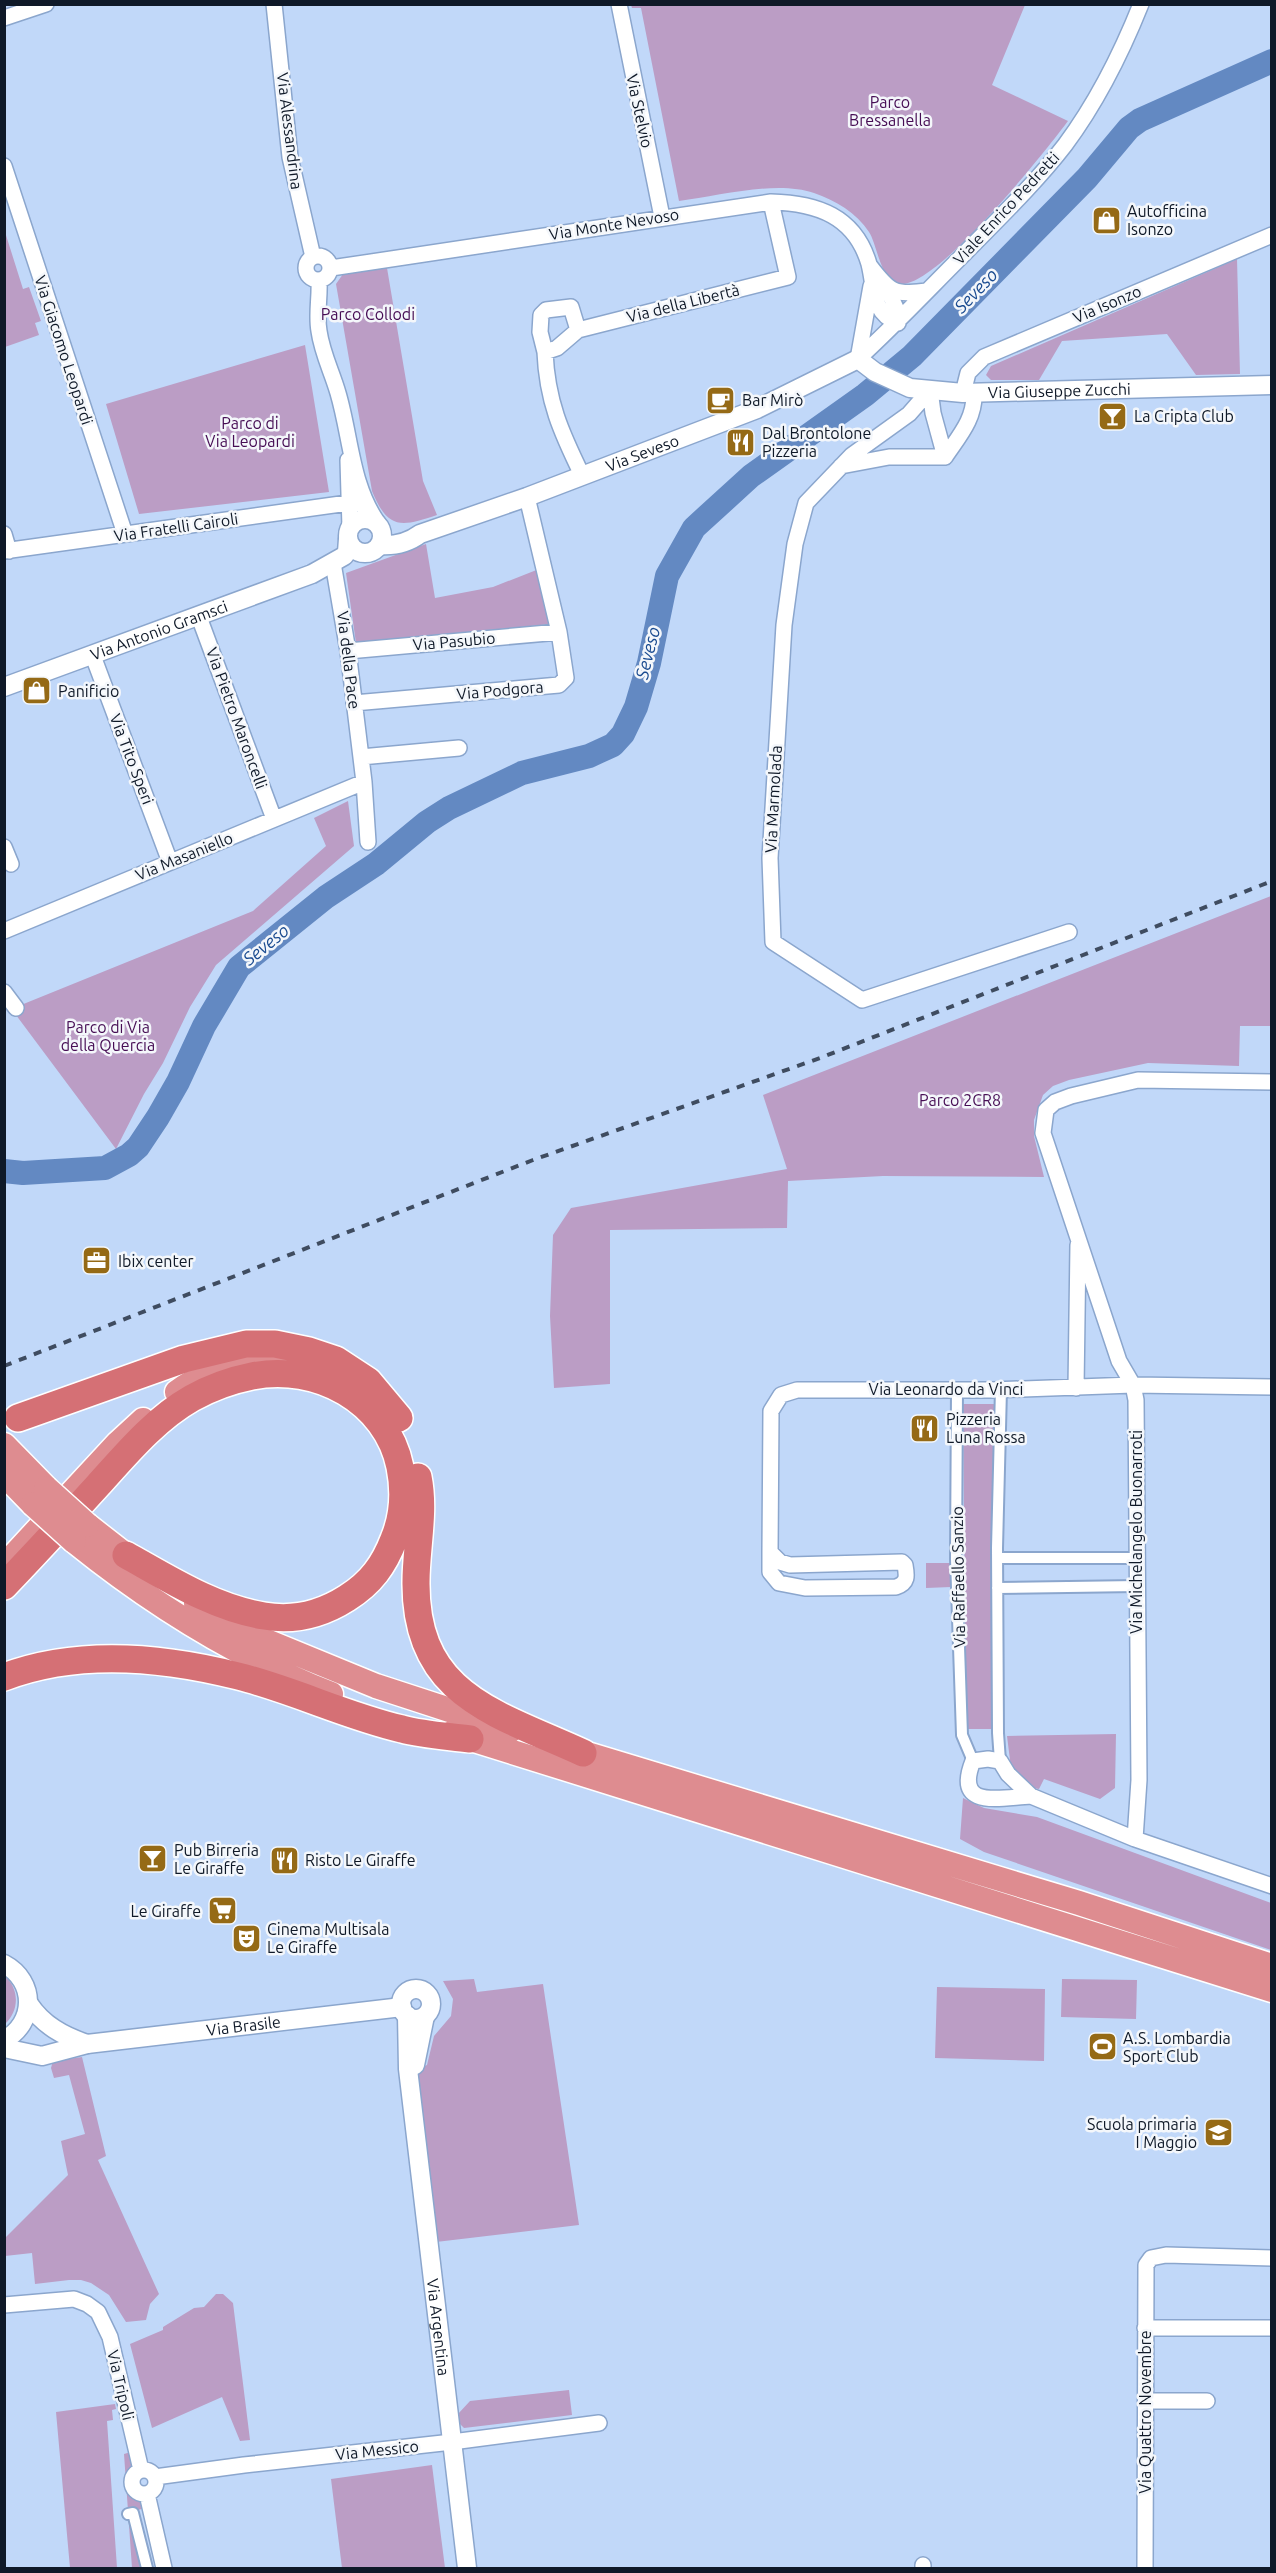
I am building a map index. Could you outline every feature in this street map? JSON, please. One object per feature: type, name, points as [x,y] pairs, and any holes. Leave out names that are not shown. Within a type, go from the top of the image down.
[{"type":"highway","points":[[18,1418],[184,1359],[246,1344],[275,1344],[309,1351],[336,1360],[369,1381],[397,1414],[413,1449],[420,1488],[417,1610],[423,1638],[436,1666],[456,1688],[479,1705],[583,1753]]},
{"type":"highway","points":[[4,1566],[135,1426],[185,1387],[217,1370],[249,1360],[295,1359],[333,1367],[369,1381]]},
{"type":"highway","points":[[4,1587],[128,1452],[162,1420],[191,1399],[221,1385],[252,1376],[272,1374],[302,1376],[328,1382],[357,1398],[382,1422],[397,1452],[404,1488],[400,1524],[385,1560],[365,1587],[333,1607],[301,1617],[264,1616],[197,1595],[81,1533]]},
{"type":"highway","points":[[4,1445],[39,1496]]},
{"type":"highway","points":[[4,1474],[39,1496],[152,1600],[268,1667],[353,1702],[1272,1990]]},
{"type":"highway","points":[[126,1556],[182,1595],[249,1634],[376,1686],[583,1753],[1079,1903],[1272,1966]]},
{"type":"highway","points":[[4,1677],[41,1665],[86,1660],[139,1660],[190,1666],[239,1676],[400,1729],[470,1739]]},
{"type":"street","points":[[4,18],[46,4]]},
{"type":"street","name":"Via Alessandrina","points":[[274,4],[290,157],[314,257]]},
{"type":"street","name":"Via Stelvio","points":[[619,4],[662,217]]},
{"type":"street","name":"Viale Enrico Pedretti","points":[[858,358],[898,323],[1036,179],[1065,145],[1120,56],[1141,4]]},
{"type":"street","name":"Via Giacomo Leopardi","points":[[4,166],[125,534]]},
{"type":"street","name":"Via Monte Nevoso","points":[[331,268],[771,201],[800,203],[831,215],[846,225],[855,235],[879,285],[896,308],[898,323]]},
{"type":"street","name":"Via della Libertà","points":[[545,352],[557,348],[578,330],[788,277],[771,201]]},
{"type":"street","name":"Via Isonzo","points":[[945,457],[969,421],[975,407],[969,393],[968,373],[984,357],[1272,235]]},
{"type":"street","points":[[314,257],[325,258],[331,268],[326,278],[319,281],[311,278],[306,271],[307,263],[314,257]]},
{"type":"street","points":[[319,281],[319,330],[338,392],[349,451],[366,506],[379,524],[383,535],[373,549],[354,549],[349,534],[349,451]]},
{"type":"street","points":[[858,358],[863,321],[879,285],[902,293],[927,291]]},
{"type":"street","points":[[578,330],[571,307],[546,310],[541,315],[540,332],[545,352],[545,370],[556,421],[582,475]]},
{"type":"street","name":"Via Giuseppe Zucchi","points":[[858,358],[874,372],[910,388],[969,393],[1272,385]]},
{"type":"street","name":"Via Seveso","points":[[373,549],[412,540],[420,534],[527,497],[757,409],[858,358]]},
{"type":"street","points":[[841,466],[889,457],[945,457],[933,413],[930,390]]},
{"type":"street","name":"Via Marmolada","points":[[930,390],[909,414],[852,455],[806,503],[795,544],[784,625],[770,858],[773,942],[862,1000],[1069,932]]},
{"type":"street","name":"Via Podgora","points":[[354,703],[559,685],[566,678],[560,632],[527,497]]},
{"type":"street","name":"Via Fratelli Cairoli","points":[[7,551],[348,503],[360,503],[366,506]]},
{"type":"street","points":[[349,534],[363,519],[379,524]]},
{"type":"street","name":"Via Seveso","points":[[379,524],[395,532],[420,534]]},
{"type":"street","points":[[4,534],[7,551]]},
{"type":"street","name":"Via Antonio Gramsci","points":[[334,566],[347,552],[349,534]]},
{"type":"street","name":"Via Antonio Gramsci","points":[[4,687],[199,617],[373,549]]},
{"type":"street","name":"Via della Pace","points":[[334,566],[348,651],[364,782],[368,842]]},
{"type":"street","name":"Via Pietro Maroncelli","points":[[199,617],[274,819]]},
{"type":"street","name":"Via Pasubio","points":[[348,651],[560,632]]},
{"type":"street","name":"Via Tito Speri","points":[[93,656],[170,862]]},
{"type":"street","points":[[361,757],[459,748]]},
{"type":"street","name":"Via Masaniello","points":[[4,931],[364,782]]},
{"type":"street","points":[[4,847],[11,864]]},
{"type":"street","points":[[4,992],[16,1008]]},
{"type":"street","name":"Via Michelangelo Buonarroti","points":[[1135,1839],[1139,1780],[1136,1400],[1133,1385],[1119,1361],[1042,1133],[1046,1110],[1055,1102],[1071,1095],[1138,1080],[1272,1082]]},
{"type":"street","name":"Via Michelangelo Buonarroti","points":[[1076,1388],[1078,1236]]},
{"type":"street","name":"Via Leonardo da Vinci","points":[[770,1552],[780,1562],[790,1564],[902,1562],[905,1565],[906,1581],[903,1585],[896,1587],[805,1588],[778,1583],[770,1572],[770,1552],[771,1411],[781,1395],[797,1390],[957,1390],[1133,1385],[1272,1387]]},
{"type":"street","points":[[1000,1389],[997,1588],[1000,1761],[1008,1774],[1031,1796],[1135,1839],[1272,1886]]},
{"type":"street","name":"Via Raffaello Sanzio","points":[[957,1390],[956,1559],[962,1735],[973,1761]]},
{"type":"street","points":[[998,1558],[1136,1558]]},
{"type":"street","points":[[997,1588],[1137,1586]]},
{"type":"street","points":[[1000,1761],[988,1759],[973,1761],[968,1774],[970,1790],[978,1798],[994,1800],[1005,1797],[1031,1796]]},
{"type":"street","points":[[4,1964],[14,1970],[24,1982],[29,2004],[38,2018],[50,2027],[87,2044]]},
{"type":"street","points":[[412,1990],[420,1990],[431,2001],[426,2016],[418,2019],[404,2011],[405,1995],[412,1990]]},
{"type":"street","points":[[4,2040],[21,2027],[29,2004]]},
{"type":"street","name":"Via Brasile","points":[[4,2048],[42,2056],[87,2044],[404,2011]]},
{"type":"street","name":"Via Argentina","points":[[404,2011],[410,2084],[467,2568]]},
{"type":"street","name":"Via Argentina","points":[[410,2084],[426,2016]]},
{"type":"street","name":"Via Quattro Novembre","points":[[1145,2568],[1144,2269],[1151,2258],[1166,2255],[1272,2258]]},
{"type":"street","name":"Via Tripoli","points":[[4,2306],[74,2299],[90,2306],[103,2320],[110,2337],[141,2470],[132,2477],[132,2485],[139,2494],[147,2494],[164,2568]]},
{"type":"street","points":[[1145,2328],[1272,2328]]},
{"type":"street","points":[[1146,2401],[1207,2401]]},
{"type":"street","name":"Via Messico","points":[[155,2477],[244,2464],[452,2442],[599,2423]]},
{"type":"street","points":[[141,2470],[151,2472],[155,2477],[154,2490],[147,2494]]},
{"type":"street","points":[[128,2514],[133,2513],[147,2568]]},
{"type":"green space","name":"Parco Bressanella","points":[[631,5],[1025,5],[992,85],[1068,121],[1015,187],[964,241],[939,264],[918,279],[901,284],[888,277],[880,263],[872,238],[864,225],[845,208],[814,193],[799,189],[765,188],[679,201],[641,8],[632,8]]},
{"type":"green space","points":[[5,232],[23,289],[29,287],[41,321],[35,323],[39,335],[5,347]]},
{"type":"green space","points":[[1237,259],[1240,374],[1196,375],[1167,334],[1062,341],[1039,380],[991,380],[986,375],[991,366]]},
{"type":"green space","name":"Parco Collodi","points":[[387,268],[423,481],[437,515],[405,523],[390,519],[378,504],[372,491],[336,284],[343,274]]},
{"type":"green space","name":"Parco di Via Leopardi","points":[[305,345],[329,492],[139,514],[106,404]]},
{"type":"green space","points":[[426,544],[435,598],[493,587],[539,569],[551,624],[356,643],[346,573]]},
{"type":"green space","name":"Parco di Via della Quercia","points":[[348,801],[354,846],[216,965],[190,1007],[163,1063],[144,1094],[116,1149],[16,1015],[21,1005],[253,911],[326,846],[314,818]]},
{"type":"green space","name":"Parco 2CR8","points":[[1271,896],[1271,1026],[1240,1026],[1239,1066],[1148,1063],[1069,1080],[1053,1086],[1043,1095],[1034,1120],[1034,1136],[1044,1177],[883,1176],[788,1181],[787,1228],[610,1230],[610,1384],[554,1388],[550,1316],[553,1235],[571,1208],[787,1169],[763,1095]]},
{"type":"green space","points":[[963,1404],[994,1404],[994,1729],[966,1729]]},
{"type":"green space","points":[[926,1563],[951,1563],[951,1587],[926,1588]]},
{"type":"green space","points":[[1116,1734],[1115,1788],[1100,1799],[1044,1779],[1039,1789],[1026,1787],[1011,1768],[1007,1736]]},
{"type":"green space","points":[[963,1798],[984,1808],[1037,1817],[1271,1903],[1271,1950],[984,1852],[960,1839]]},
{"type":"green space","points":[[5,1976],[13,1988],[16,2000],[13,2013],[5,2024]]},
{"type":"green space","points":[[474,1979],[477,1992],[543,1984],[579,2225],[436,2242],[418,2069],[427,2065],[434,2036],[451,2016],[453,1999],[443,1981]]},
{"type":"green space","points":[[1062,1979],[1137,1980],[1136,2019],[1061,2017]]},
{"type":"green space","points":[[937,1987],[1045,1989],[1044,2061],[935,2058]]},
{"type":"green space","points":[[82,2057],[106,2156],[98,2160],[159,2294],[150,2304],[146,2320],[126,2322],[109,2295],[91,2283],[69,2280],[35,2284],[32,2253],[5,2256],[5,2238],[68,2175],[61,2141],[85,2134],[69,2075],[54,2078],[51,2068],[53,2061]]},
{"type":"green space","points":[[216,2294],[223,2294],[233,2303],[250,2440],[240,2441],[222,2397],[152,2428],[130,2344],[163,2330],[163,2327],[194,2308],[204,2307]]},
{"type":"green space","points":[[569,2390],[572,2415],[464,2428],[460,2424],[458,2414],[470,2401]]},
{"type":"green space","points":[[115,2404],[116,2409],[112,2410],[113,2420],[107,2421],[117,2568],[70,2568],[56,2412]]},
{"type":"green space","points":[[131,2452],[130,2485],[145,2508],[131,2512],[144,2568],[132,2568],[124,2454]]},
{"type":"green space","points":[[432,2465],[445,2568],[342,2568],[331,2479]]},
{"type":"waterway","name":"Seveso","points":[[4,1171],[23,1173],[105,1168],[129,1155],[138,1147],[158,1117],[178,1082],[204,1026],[239,967],[326,897],[376,864],[427,822],[449,808],[522,773],[589,756],[613,745],[623,734],[636,707],[649,663],[667,576],[694,528],[751,476],[865,395],[912,356],[1087,178],[1129,128],[1140,120],[1272,61]]},
{"type":"railway","points":[[4,1366],[533,1160],[820,1058],[1272,881]]},
{"type":"place","name":"Autofficina Isonzo","points":[[1106,220]]},
{"type":"place","name":"Bar Mirò","points":[[721,400]]},
{"type":"place","name":"La Cripta Club","points":[[1113,416]]},
{"type":"place","name":"Dal Brontolone Pizzeria","points":[[741,442]]},
{"type":"place","name":"Panificio","points":[[37,691]]},
{"type":"place","name":"Ibix center","points":[[97,1261]]},
{"type":"place","name":"Pizzeria Luna Rossa","points":[[925,1428]]},
{"type":"place","name":"Pub Birreria Le Giraffe","points":[[153,1859]]},
{"type":"place","name":"Risto Le Giraffe","points":[[284,1860]]},
{"type":"place","name":"Le Giraffe","points":[[222,1911]]},
{"type":"place","name":"Cinema Multisala Le Giraffe","points":[[246,1938]]},
{"type":"place","name":"A.S. Lombardia Sport Club","points":[[1102,2047]]},
{"type":"place","name":"Scuola primaria I Maggio","points":[[1218,2133]]}]
